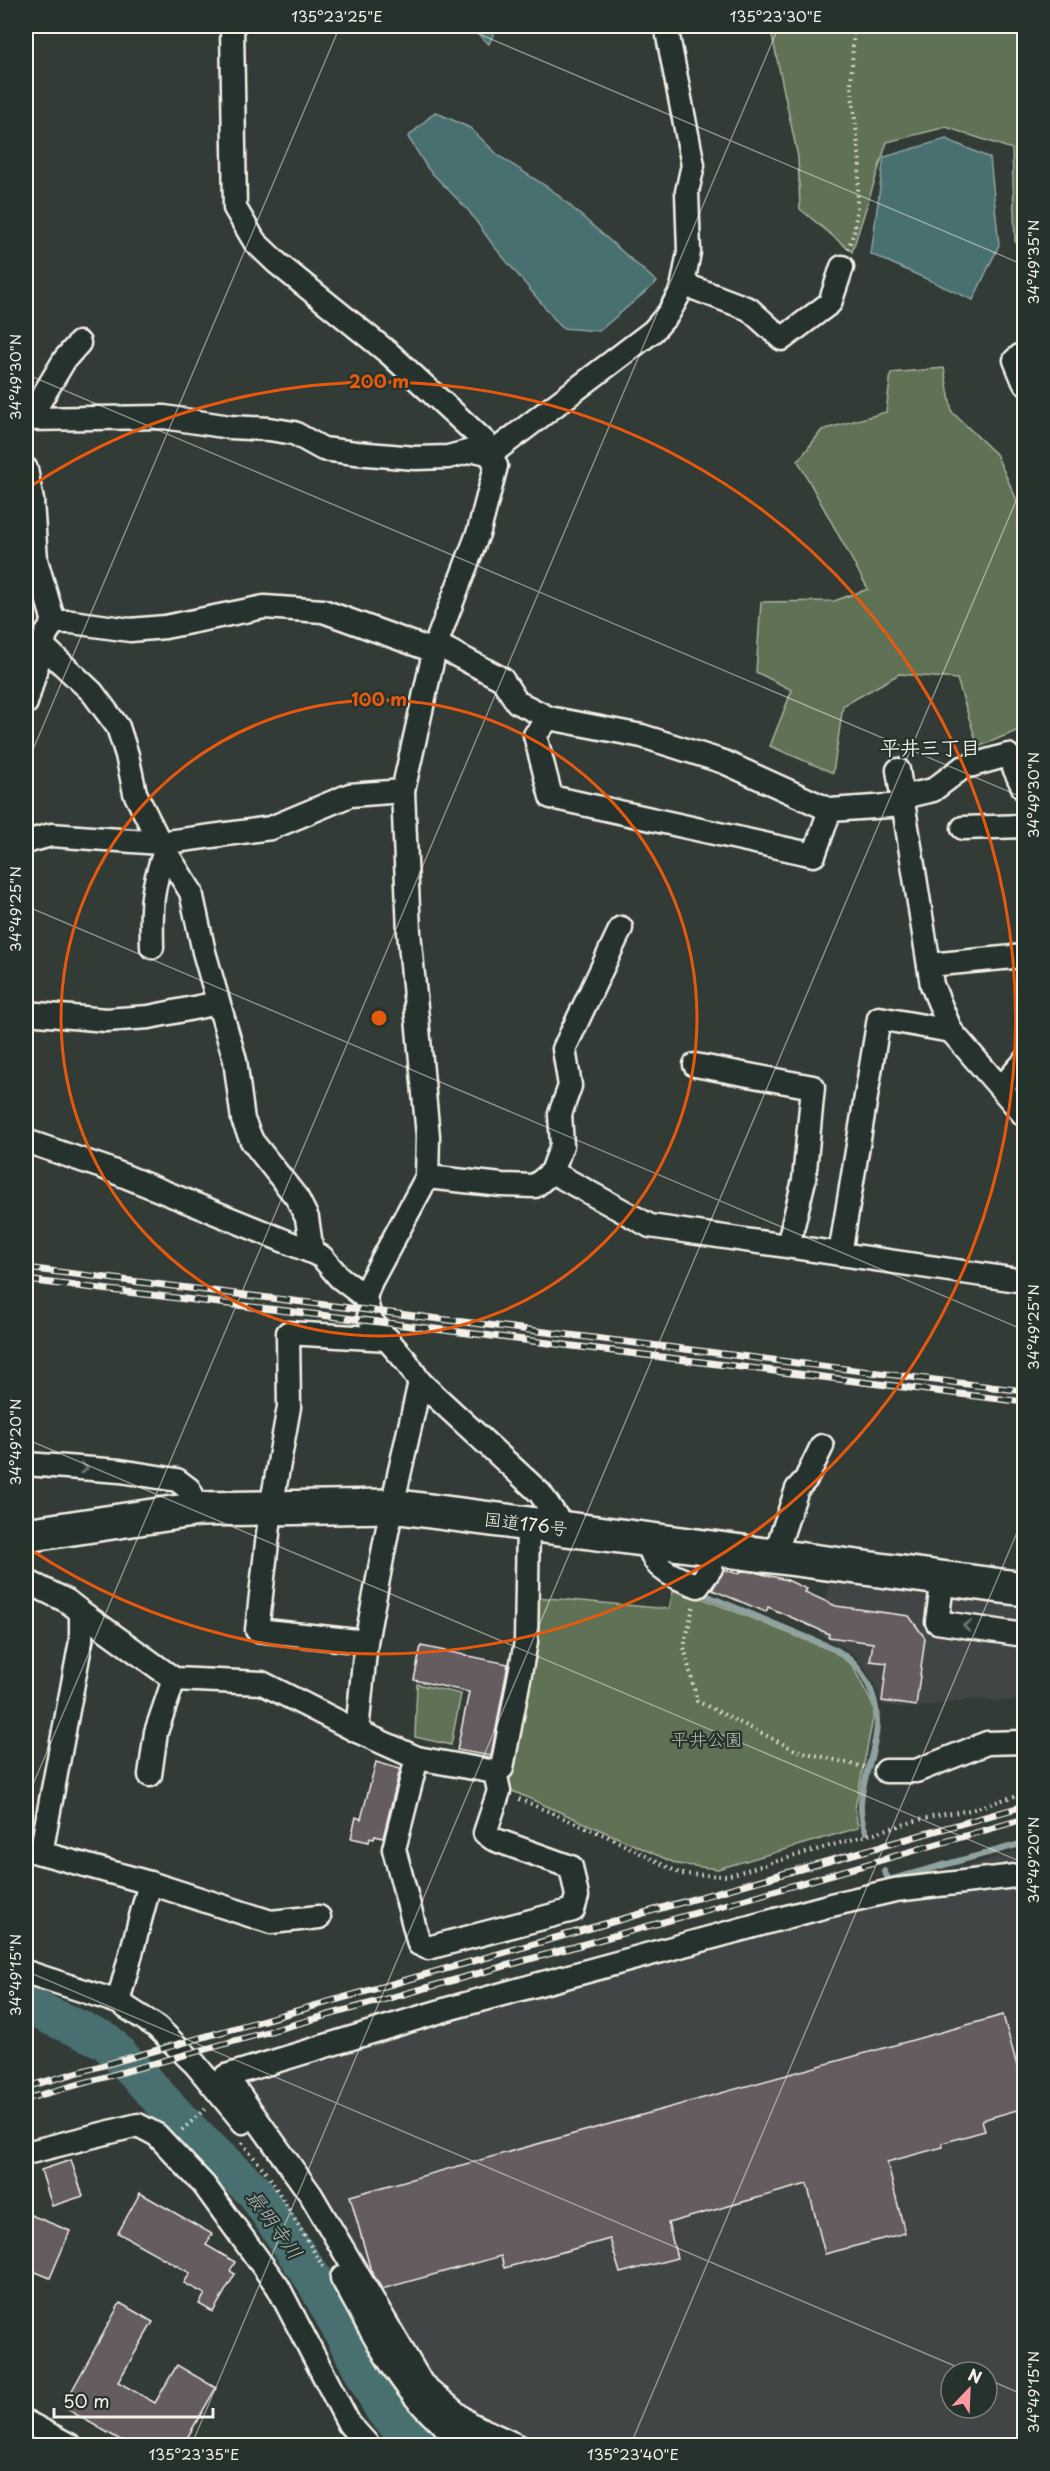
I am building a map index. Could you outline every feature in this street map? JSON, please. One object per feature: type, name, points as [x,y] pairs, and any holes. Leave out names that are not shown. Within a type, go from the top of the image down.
[{"type":"highway","name":"国道176号","points":[[26,1535],[199,1509],[392,1506],[1024,1589]]},
{"type":"street","points":[[232,26],[235,208],[246,229],[255,242],[277,263],[399,362],[485,442],[495,466],[479,531],[435,648],[403,791],[409,932],[428,1136],[427,1177],[371,1281],[365,1297],[371,1321],[388,1339],[420,1382],[540,1493],[564,1528]]},
{"type":"street","points":[[491,454],[653,331],[669,314],[683,284],[689,252],[687,192],[693,165],[666,26]]},
{"type":"street","points":[[683,284],[749,309],[782,339],[830,303],[842,267]]},
{"type":"street","points":[[27,419],[65,359],[79,343]]},
{"type":"street","points":[[1024,353],[1015,360],[1024,382]]},
{"type":"street","points":[[27,419],[164,417],[230,427],[294,433],[323,448],[356,453],[415,458],[448,456],[475,450],[491,454]]},
{"type":"street","points":[[26,469],[36,560],[54,622],[42,645],[26,703]]},
{"type":"street","points":[[54,622],[72,622],[130,630],[165,627],[264,607],[323,611],[435,648],[502,679],[517,702],[549,718],[642,736],[724,762],[830,810],[903,801],[933,790],[963,768],[1008,755],[1024,789]]},
{"type":"street","points":[[42,645],[92,692],[118,727],[135,793],[163,847],[191,892],[218,1003],[236,1060],[243,1120],[252,1141],[297,1198],[307,1218],[312,1252]]},
{"type":"street","points":[[549,718],[535,735],[551,797],[814,855],[830,810]]},
{"type":"street","points":[[898,770],[932,985],[951,1031],[1024,1115]]},
{"type":"street","points":[[26,842],[51,835],[163,847],[271,828],[350,795],[403,791]]},
{"type":"street","points":[[963,828],[1024,826]]},
{"type":"street","points":[[152,947],[151,899],[163,847]]},
{"type":"street","points":[[427,1177],[501,1185],[535,1186],[552,1172],[562,1145],[560,1114],[570,1086],[564,1049],[621,928]]},
{"type":"street","points":[[929,965],[1024,956]]},
{"type":"street","points":[[26,1013],[106,1020],[149,1017],[218,1003]]},
{"type":"street","points":[[840,1254],[879,1018],[951,1031]]},
{"type":"street","points":[[1001,1088],[1024,1062]]},
{"type":"street","points":[[695,1065],[813,1087],[804,1180],[788,1246]]},
{"type":"street","points":[[26,1141],[105,1168],[312,1252],[322,1257],[339,1277],[365,1297]]},
{"type":"street","points":[[552,1172],[650,1226],[1024,1281]]},
{"type":"street","points":[[366,1642],[257,1630],[271,1508],[289,1407],[288,1333],[388,1339]]},
{"type":"street","points":[[357,1731],[366,1642],[392,1506],[420,1382]]},
{"type":"street","points":[[775,1555],[797,1489],[806,1479],[822,1446]]},
{"type":"street","points":[[26,1464],[120,1471],[177,1480],[189,1489],[199,1509]]},
{"type":"street","points":[[417,1758],[394,1849],[419,1944],[428,1948],[573,1910],[577,1896],[571,1867],[493,1839],[485,1833],[502,1768],[526,1642],[528,1524]]},
{"type":"street","points":[[943,1578],[937,1622],[1024,1635]]},
{"type":"street","points":[[26,1581],[67,1601],[174,1679],[262,1683],[357,1731],[417,1758],[497,1781]]},
{"type":"street","points":[[81,1612],[81,1641],[33,1851],[150,1883],[271,1922],[319,1917]]},
{"type":"street","points":[[150,1775],[156,1732],[174,1679]]},
{"type":"street","points":[[876,1769],[915,1771],[987,1743],[1024,1742]]},
{"type":"street","points":[[518,2445],[468,2423],[422,2384],[311,2195],[226,2076],[451,2008],[831,1905],[895,1890],[1024,1875]]},
{"type":"street","points":[[118,2002],[150,1883]]},
{"type":"street","points":[[26,1972],[118,2002],[157,2027],[195,2064],[262,2145],[320,2239],[388,2358],[423,2406],[465,2443]]},
{"type":"street","points":[[26,2153],[138,2125],[157,2134],[204,2185],[278,2287],[349,2424],[369,2445]]},
{"type":"street","points":[[26,2422],[71,2445]]},
{"type":"path","points":[[842,267],[855,229],[860,163],[851,84],[854,26]]},
{"type":"path","points":[[693,1605],[684,1647],[697,1701],[795,1750],[876,1769]]},
{"type":"path","points":[[497,1781],[681,1874],[726,1876],[933,1816],[971,1810],[1024,1793]]},
{"type":"path","points":[[176,2136],[207,2108]]},
{"type":"shaded area","points":[[830,1581],[1024,1608],[1024,1701],[968,1700],[910,1708],[882,1705],[865,1668],[854,1655],[819,1634]]},
{"type":"shaded area","points":[[1024,1849],[1024,2445],[502,2445],[466,2429],[209,2067],[375,2015],[872,1886],[931,1877]]},
{"type":"green space","points":[[770,26],[1024,26],[1024,254],[1015,241],[1012,149],[946,127],[887,142],[852,252],[800,209],[798,157]]},
{"type":"green space","points":[[944,368],[952,412],[996,454],[1024,516],[1024,594],[1022,596],[1024,728],[978,747],[957,679],[899,674],[843,706],[833,773],[770,746],[792,690],[756,672],[761,602],[834,601],[868,589],[798,461],[822,430],[886,412],[891,373]]},
{"type":"green space","name":"平井公園","points":[[674,1587],[833,1651],[852,1665],[875,1709],[855,1808],[858,1828],[718,1869],[677,1864],[508,1789],[536,1640],[537,1597],[669,1609]]},
{"type":"green space","points":[[417,1684],[461,1694],[451,1745],[415,1737]]},
{"type":"water","points":[[470,26],[497,26],[489,44]]},
{"type":"water","points":[[435,112],[470,128],[499,156],[552,190],[657,282],[599,331],[562,328],[493,245],[468,210],[428,169],[408,137]]},
{"type":"water","points":[[946,139],[990,158],[999,245],[973,300],[871,254],[884,157]]},
{"type":"building","points":[[724,1570],[739,1574],[741,1571],[754,1572],[787,1580],[807,1589],[805,1592],[836,1606],[909,1616],[925,1638],[916,1706],[882,1701],[887,1663],[870,1661],[873,1643],[828,1637],[829,1634],[768,1607],[766,1612],[712,1590]]},
{"type":"building","points":[[421,1646],[508,1664],[491,1756],[457,1750],[469,1692],[414,1680]]},
{"type":"building","points":[[376,1762],[400,1769],[383,1838],[375,1836],[374,1839],[370,1838],[369,1842],[351,1838],[356,1817],[361,1819]]},
{"type":"building","points":[[1003,2015],[1024,2091],[1024,2108],[982,2120],[985,2131],[942,2143],[943,2147],[887,2162],[905,2233],[825,2254],[807,2184],[668,2223],[677,2258],[620,2273],[610,2239],[504,2268],[501,2256],[382,2289],[371,2271],[350,2196]]},
{"type":"building","points":[[71,2160],[83,2196],[52,2206],[41,2170]]},
{"type":"building","points":[[140,2193],[212,2234],[206,2245],[235,2262],[230,2271],[235,2274],[213,2312],[199,2304],[205,2294],[184,2283],[190,2273],[118,2233]]},
{"type":"building","points":[[26,2213],[70,2231],[50,2278],[26,2268]]},
{"type":"building","points":[[120,2303],[153,2322],[118,2382],[155,2403],[177,2365],[216,2388],[183,2445],[129,2445],[63,2407]]},
{"type":"waterway","points":[[698,1592],[835,1649],[850,1659],[861,1672],[875,1703],[877,1723],[875,1742],[862,1796],[861,1814],[866,1832]]},
{"type":"waterway","points":[[884,1871],[889,1880],[1024,1843]]},
{"type":"waterway","name":"最明寺川","points":[[26,2005],[106,2041],[196,2137],[255,2192],[315,2281],[384,2410],[418,2446]]},
{"type":"railway","points":[[26,1268],[1024,1391]]},
{"type":"railway","points":[[26,1280],[1024,1402]]},
{"type":"railway","points":[[26,2087],[1024,1806]]},
{"type":"railway","points":[[26,2099],[753,1897],[1024,1819]]},
{"type":"district","name":"平井三丁目","points":[[930,747]]}]
